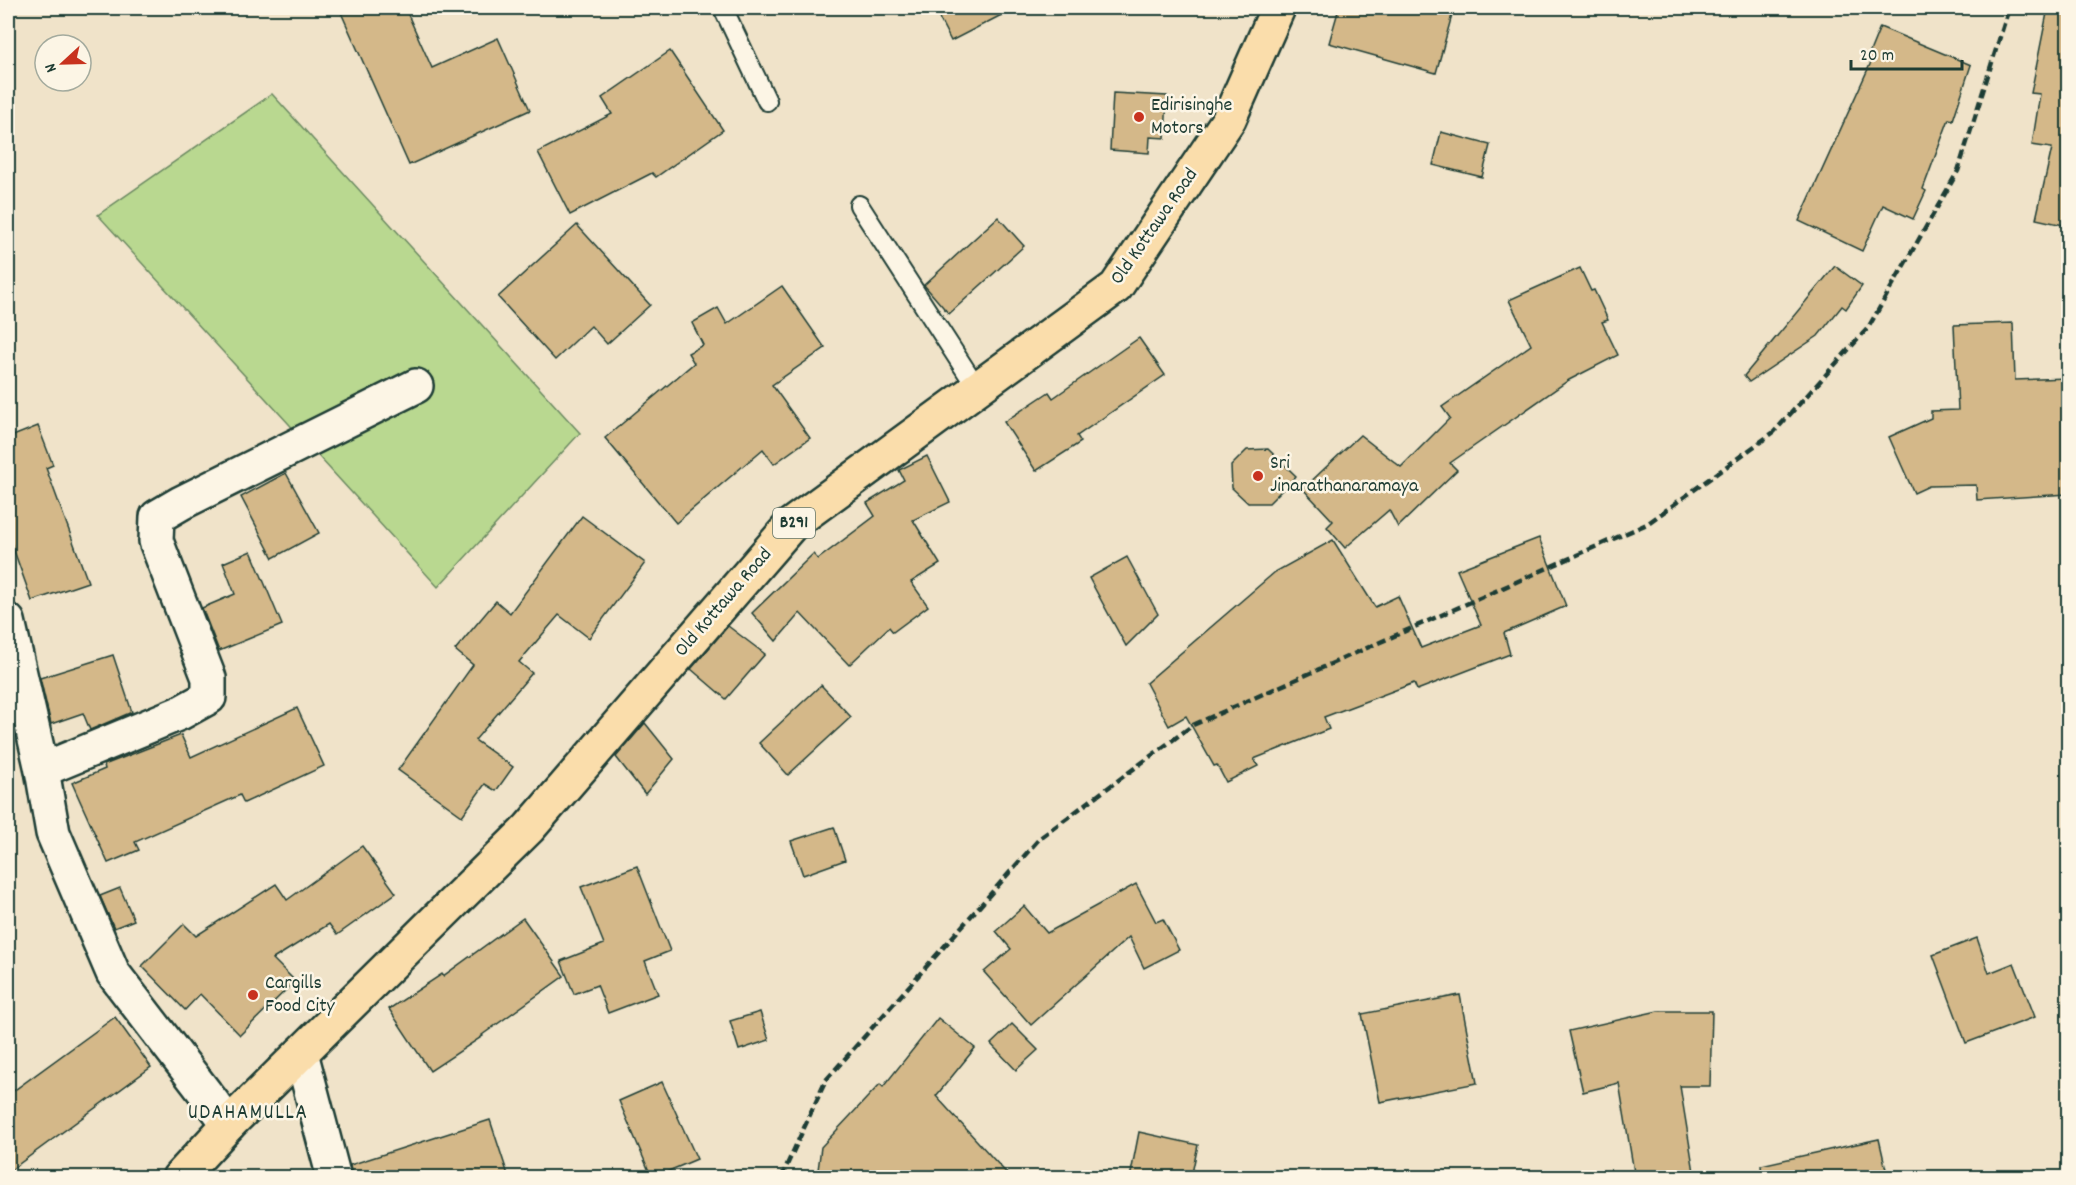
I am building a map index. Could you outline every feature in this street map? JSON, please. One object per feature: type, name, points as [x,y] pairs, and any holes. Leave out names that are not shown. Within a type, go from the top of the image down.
[{"type":"main road","name":"Old Kottawa Road","points":[[178,1178],[229,1124],[529,828],[792,524],[1116,287],[1229,119],[1278,8]]},
{"type":"street","points":[[42,770],[180,713],[209,697],[209,678],[156,541],[157,517],[416,386]]},
{"type":"street","points":[[8,621],[16,700],[42,770],[53,833],[113,973],[229,1124]]},
{"type":"street","points":[[301,1053],[334,1178]]},
{"type":"lane","points":[[723,8],[767,101]]},
{"type":"lane","points":[[859,205],[977,388]]},
{"type":"green space","points":[[272,94],[580,433],[438,587],[98,215]]},
{"type":"building","points":[[339,8],[405,8],[432,68],[498,38],[530,110],[409,165]]},
{"type":"building","points":[[934,8],[1015,8],[951,41]]},
{"type":"building","points":[[1339,8],[1454,8],[1436,73],[1329,43]]},
{"type":"building","points":[[2048,8],[2068,8],[2068,226],[2036,219],[2052,148],[2032,145],[2040,94],[2031,93]]},
{"type":"building","points":[[1880,27],[1971,65],[1953,120],[1949,119],[1923,189],[1926,191],[1913,219],[1883,205],[1862,251],[1799,221],[1872,60],[1867,59]]},
{"type":"building","points":[[670,51],[723,130],[656,177],[652,173],[570,215],[538,152],[612,114],[602,98]]},
{"type":"building","name":"Edirisinghe Motors","points":[[1113,93],[1167,96],[1165,138],[1150,137],[1149,153],[1110,150]]},
{"type":"building","points":[[1441,132],[1490,145],[1482,177],[1433,165]]},
{"type":"building","points":[[998,217],[1024,246],[949,314],[924,285]]},
{"type":"building","points":[[577,225],[650,305],[607,344],[591,326],[555,360],[498,297]]},
{"type":"building","points":[[1835,266],[1862,286],[1846,309],[1842,306],[1818,336],[1749,382],[1744,376]]},
{"type":"building","points":[[1580,268],[1591,291],[1594,290],[1608,320],[1602,322],[1618,355],[1569,380],[1450,463],[1457,470],[1398,527],[1389,510],[1345,548],[1327,527],[1333,521],[1303,489],[1360,435],[1401,467],[1450,418],[1442,407],[1531,345],[1509,300]]},
{"type":"building","points":[[782,286],[825,348],[772,385],[810,438],[774,464],[763,449],[676,523],[605,438],[694,363],[688,353],[703,345],[692,323],[718,308],[727,324]]},
{"type":"building","points":[[2013,323],[2015,380],[2068,378],[2068,494],[1977,500],[1976,485],[1929,486],[1914,493],[1889,437],[1931,418],[1931,411],[1958,410],[1954,325]]},
{"type":"building","points":[[1139,338],[1165,375],[1077,436],[1081,442],[1036,471],[1004,422],[1049,392],[1053,398]]},
{"type":"building","points":[[38,426],[53,465],[46,468],[88,582],[32,601],[8,534],[8,438]]},
{"type":"building","name":"Sri Jinarathanaramaya","points":[[1268,449],[1296,476],[1269,503],[1248,503],[1232,488],[1231,466],[1247,450]]},
{"type":"building","points":[[927,456],[950,502],[913,520],[940,564],[911,582],[928,606],[893,632],[889,627],[849,665],[800,613],[776,641],[752,613],[813,554],[818,559],[875,516],[867,503],[904,480],[899,470]]},
{"type":"building","points":[[286,473],[319,533],[273,558],[241,497]]},
{"type":"building","points":[[582,516],[645,563],[589,638],[559,615],[519,662],[532,673],[475,740],[513,767],[496,791],[485,784],[462,816],[398,770],[473,665],[455,650],[496,601],[510,613]]},
{"type":"building","points":[[1539,538],[1566,606],[1504,633],[1510,654],[1417,690],[1414,683],[1324,717],[1329,729],[1254,759],[1258,766],[1226,782],[1217,765],[1214,766],[1186,716],[1169,726],[1146,683],[1275,572],[1333,540],[1375,607],[1398,596],[1421,648],[1481,625],[1457,570]]},
{"type":"building","points":[[251,551],[282,625],[219,651],[202,608],[235,594],[223,563]]},
{"type":"building","points":[[1127,557],[1158,614],[1126,646],[1089,578]]},
{"type":"building","points":[[728,626],[765,654],[726,699],[691,669]]},
{"type":"building","points":[[113,655],[132,712],[90,730],[83,713],[51,724],[40,678]]},
{"type":"building","points":[[821,685],[851,717],[788,775],[759,743]]},
{"type":"building","points":[[297,708],[324,766],[244,803],[240,795],[135,842],[139,850],[108,863],[72,783],[105,769],[104,765],[181,735],[191,757]]},
{"type":"building","points":[[645,723],[674,759],[645,794],[616,757]]},
{"type":"building","points":[[834,827],[845,860],[803,875],[791,841]]},
{"type":"building","points":[[362,846],[396,893],[337,935],[329,924],[273,959],[295,981],[240,1035],[200,994],[185,1010],[142,966],[184,924],[196,936],[276,884],[287,900]]},
{"type":"building","points":[[637,866],[670,951],[645,961],[658,994],[608,1013],[597,985],[574,994],[561,961],[604,944],[581,887]]},
{"type":"building","points":[[1136,884],[1156,922],[1163,919],[1179,950],[1144,968],[1129,937],[1031,1025],[984,972],[1011,949],[996,931],[1024,906],[1047,933]]},
{"type":"building","points":[[120,888],[134,920],[114,928],[100,896]]},
{"type":"building","points":[[523,918],[564,976],[483,1036],[430,1071],[389,1009],[442,974],[443,976]]},
{"type":"building","points":[[1977,938],[1989,973],[2014,963],[2035,1017],[1966,1043],[1933,955]]},
{"type":"building","points":[[1460,995],[1477,1083],[1380,1102],[1362,1014]]},
{"type":"building","points":[[1658,1011],[1712,1011],[1710,1086],[1680,1086],[1695,1178],[1635,1178],[1619,1083],[1583,1092],[1569,1031]]},
{"type":"building","points":[[760,1012],[769,1040],[739,1050],[730,1021]]},
{"type":"building","points":[[115,1017],[151,1067],[8,1172],[8,1095]]},
{"type":"building","points":[[938,1018],[975,1048],[936,1096],[1011,1178],[817,1178],[821,1147],[880,1084],[883,1087]]},
{"type":"building","points":[[1012,1024],[1038,1050],[1016,1070],[991,1044]]},
{"type":"building","points":[[662,1082],[697,1159],[652,1178],[619,1101]]},
{"type":"building","points":[[490,1120],[509,1178],[352,1178],[350,1165]]},
{"type":"building","points":[[1139,1132],[1198,1145],[1191,1178],[1130,1178]]},
{"type":"building","points":[[1879,1139],[1888,1178],[1762,1178],[1761,1165]]},
{"type":"railway","points":[[781,1178],[826,1080],[1040,838],[1193,725],[1647,524],[1774,432],[1868,328],[1958,171],[2009,8]]},
{"type":"place","name":"Edirisinghe Motors","points":[[1139,117]]},
{"type":"place","name":"Sri Jinarathanaramaya","points":[[1258,476]]},
{"type":"place","name":"Cargills Food City","points":[[253,995]]},
{"type":"district","name":"UDAHAMULLA","points":[[248,1114]]}]
